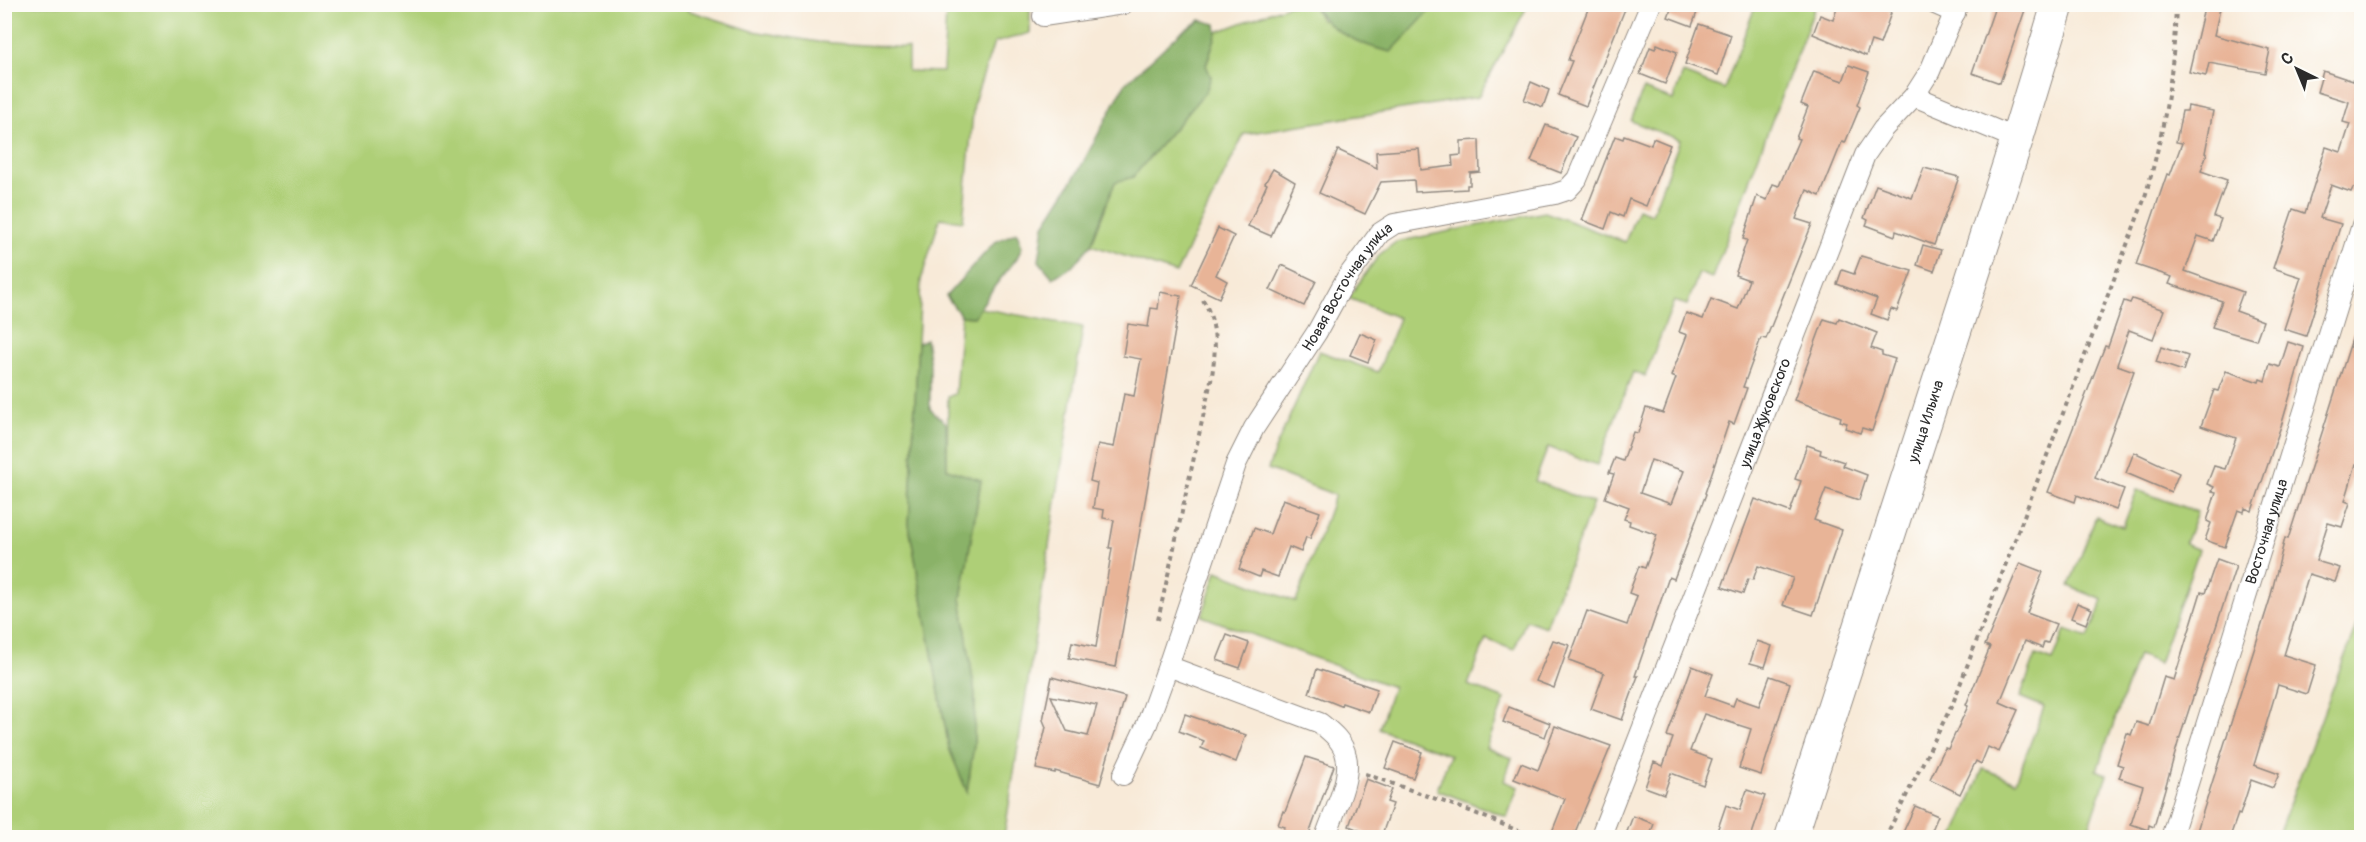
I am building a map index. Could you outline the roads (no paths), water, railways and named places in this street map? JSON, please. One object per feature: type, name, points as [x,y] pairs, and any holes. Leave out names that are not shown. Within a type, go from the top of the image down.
[{"type":"main road","name":"улица Ильича","points":[[1791,837],[2017,139],[2058,4]]},
{"type":"street","points":[[1043,16],[1123,4]]},
{"type":"street","name":"Новая Восточная улица","points":[[1123,775],[1147,724],[1236,464],[1254,428],[1317,332],[1346,279],[1380,233],[1394,224],[1567,190],[1577,179],[1651,4]]},
{"type":"street","points":[[1935,4],[1957,9]]},
{"type":"street","name":"улица Жуковского","points":[[1600,837],[1865,155],[1883,129],[1914,96],[1930,72],[1957,9]]},
{"type":"street","points":[[1914,96],[2017,139]]},
{"type":"street","name":"Восточная улица","points":[[2171,837],[2361,225]]},
{"type":"street","points":[[1168,666],[1320,723],[1336,736],[1346,754],[1348,768],[1324,837]]}]
